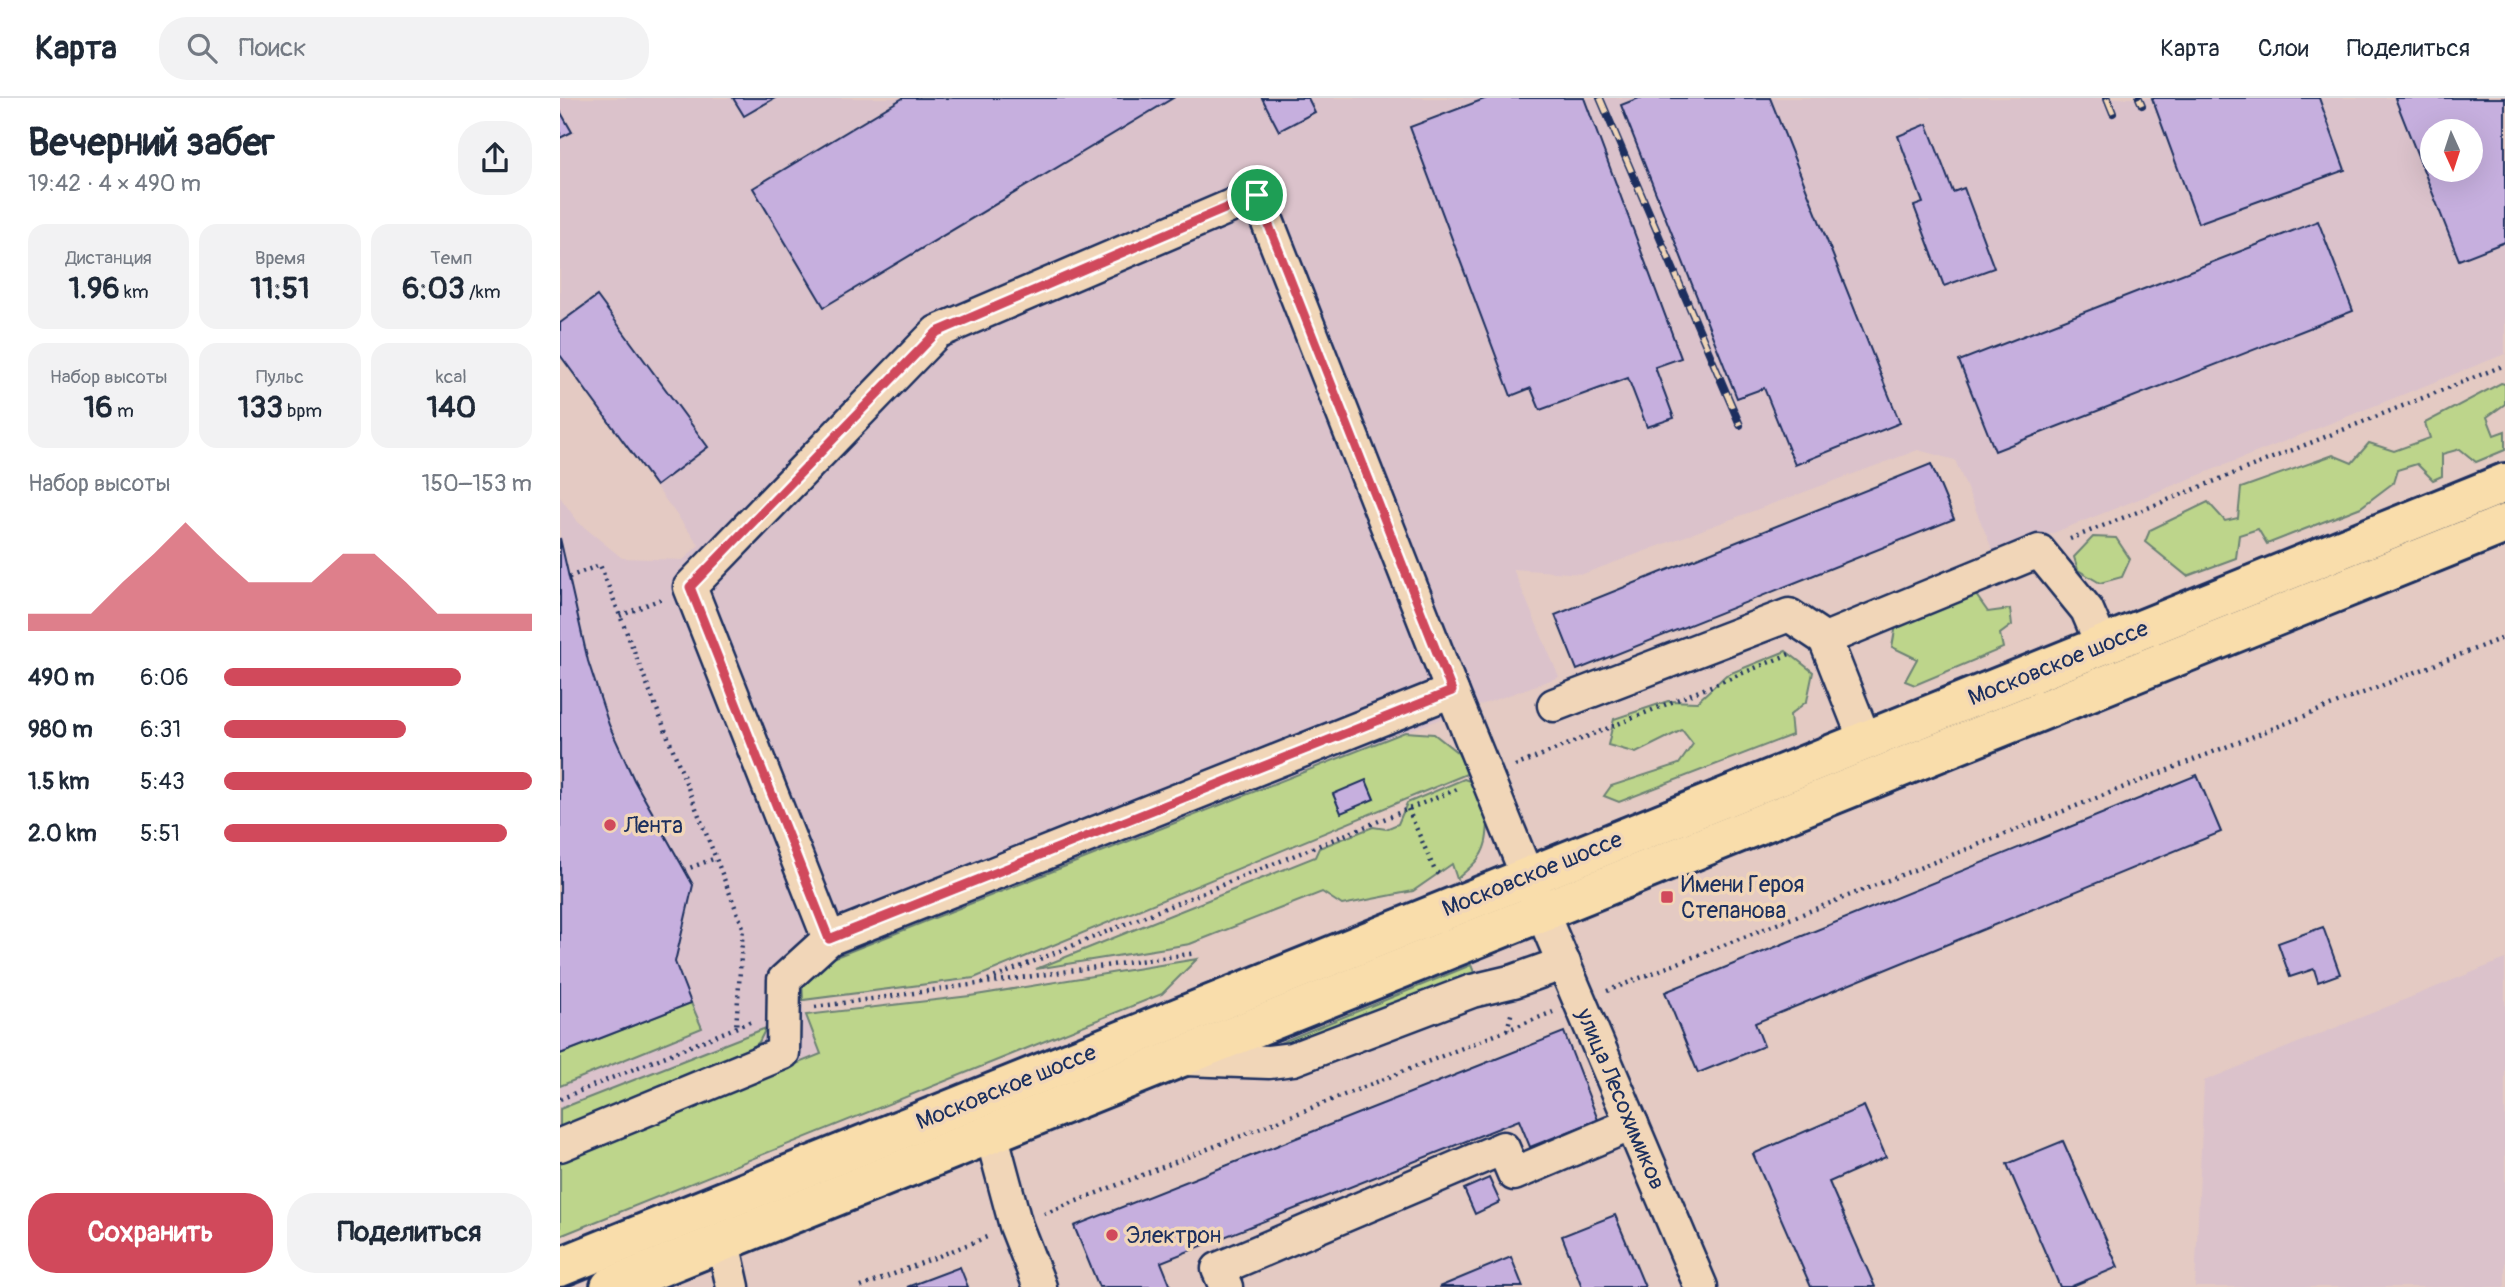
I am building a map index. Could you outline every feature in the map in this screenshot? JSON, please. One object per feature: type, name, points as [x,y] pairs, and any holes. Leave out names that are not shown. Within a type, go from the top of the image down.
[{"type":"main road","name":"Московское шоссе","points":[[610,1287],[1174,1059],[1865,740],[2505,484]]},
{"type":"main road","name":"Московское шоссе","points":[[560,1267],[2505,524]]},
{"type":"street","name":"улица Лесохимиков","points":[[690,587],[937,332],[1257,195],[1534,893],[1701,1287]]},
{"type":"street","points":[[1825,639],[2039,551],[2088,610],[2102,645]]},
{"type":"street","points":[[690,587],[829,939]]},
{"type":"street","points":[[1554,705],[1789,615],[1825,639],[1865,740]]},
{"type":"street","points":[[560,1145],[783,1053],[784,980],[829,939],[1452,691]]},
{"type":"street","points":[[1174,1059],[1211,1058],[1269,1062],[1293,1059],[1472,991],[1514,981],[1564,963]]},
{"type":"street","points":[[1226,1287],[1218,1269],[1503,1148],[1514,1174],[1632,1124]]},
{"type":"street","points":[[991,1133],[1016,1226],[1040,1287]]},
{"type":"street","points":[[723,1242],[733,1287]]},
{"type":"path","points":[[2039,551],[2505,365]]},
{"type":"path","points":[[569,577],[600,565],[743,927],[736,1028]]},
{"type":"path","points":[[620,616],[690,587]]},
{"type":"path","points":[[861,1287],[2505,637]]},
{"type":"path","points":[[1504,770],[1825,639]]},
{"type":"path","points":[[979,984],[1463,787]]},
{"type":"path","points":[[1408,809],[1435,871],[1451,883]]},
{"type":"path","points":[[684,870],[716,858]]},
{"type":"path","points":[[560,1099],[784,1011],[1196,953]]},
{"type":"shaded area","points":[[560,98],[2505,98],[2505,354],[1995,556],[1955,460],[1918,450],[1583,574],[1513,569],[1559,677],[1405,732],[823,962],[802,981],[803,1009],[821,1054],[560,1159],[560,497],[578,522],[622,558],[683,560],[699,545],[560,357]]},
{"type":"shaded area","points":[[2505,959],[2505,1287],[2195,1287],[2204,1081]]},
{"type":"green space","points":[[2501,383],[2505,384],[2505,404],[2487,417],[2494,435],[2505,431],[2505,450],[2476,462],[2460,449],[2442,454],[2442,476],[2433,480],[2417,464],[2397,470],[2393,483],[2361,507],[2267,544],[2258,529],[2239,535],[2236,558],[2187,576],[2145,542],[2150,530],[2208,502],[2225,521],[2238,518],[2241,488],[2333,455],[2352,463],[2369,443],[2394,451],[2430,438],[2425,423]]},
{"type":"green space","points":[[2093,537],[2116,538],[2130,559],[2122,577],[2100,583],[2078,570],[2074,557]]},
{"type":"green space","points":[[1976,595],[1988,612],[2010,609],[2012,625],[2000,634],[2003,648],[1915,685],[1905,681],[1917,659],[1892,647],[1896,625]]},
{"type":"green space","points":[[1786,651],[1813,672],[1807,701],[1790,715],[1792,735],[1619,802],[1604,796],[1611,786],[1679,764],[1693,744],[1682,730],[1636,753],[1608,745],[1614,719],[1668,701],[1697,702],[1726,675]]},
{"type":"green space","points":[[1405,732],[1434,734],[1458,753],[1469,773],[974,978],[803,1000],[802,981],[823,962]]},
{"type":"green space","points":[[1464,779],[1486,787],[1493,814],[1483,850],[1474,864],[1457,879],[1452,864],[1413,891],[1342,905],[1322,892],[1190,944],[1036,969],[1315,857],[1319,848],[1373,827],[1386,829],[1398,824],[1407,803]]},
{"type":"green space","points":[[1197,959],[1162,994],[560,1236],[560,1159],[821,1054],[806,1015],[970,996]]},
{"type":"green space","points":[[1471,965],[1476,977],[1280,1053],[1260,1051]]},
{"type":"green space","points":[[691,1003],[702,1028],[560,1086],[560,1054]]},
{"type":"green space","points":[[766,1028],[759,1042],[744,1055],[560,1129],[560,1109]]},
{"type":"building","points":[[733,98],[775,98],[744,116]]},
{"type":"building","points":[[903,98],[1173,98],[824,307],[753,188]]},
{"type":"building","points":[[1262,98],[1308,98],[1315,112],[1279,131]]},
{"type":"building","points":[[1487,98],[1584,98],[1681,358],[1655,367],[1674,418],[1647,427],[1628,378],[1540,410],[1531,388],[1511,396],[1410,127]]},
{"type":"building","points":[[1639,98],[1770,98],[1900,423],[1795,465],[1764,388],[1737,398],[1621,105]]},
{"type":"building","points":[[2152,98],[2319,98],[2345,170],[2198,223]]},
{"type":"building","points":[[2395,98],[2505,98],[2505,242],[2459,260],[2428,182],[2483,182],[2483,119],[2420,119],[2420,161]]},
{"type":"building","points":[[560,111],[572,132],[560,138]]},
{"type":"building","points":[[1927,124],[1953,192],[1964,188],[1994,268],[1944,286],[1914,206],[1923,203],[1898,136]]},
{"type":"building","points":[[2318,221],[2353,311],[1995,451],[1959,361]]},
{"type":"building","points":[[597,296],[708,447],[656,486],[560,355],[560,323]]},
{"type":"building","points":[[1931,464],[1954,519],[1577,670],[1555,615]]},
{"type":"building","name":"Лента","points":[[560,538],[588,661],[609,725],[634,780],[693,885],[675,962],[691,1003],[560,1054]]},
{"type":"building","points":[[2197,775],[2221,832],[1755,1023],[1764,1046],[1698,1073],[1665,992]]},
{"type":"building","points":[[1366,780],[1374,799],[1341,813],[1333,794]]},
{"type":"building","points":[[2323,927],[2340,974],[2318,982],[2314,969],[2290,977],[2278,943]]},
{"type":"building","points":[[1564,1032],[1598,1120],[1530,1147],[1519,1120],[1161,1262],[1171,1287],[1099,1287],[1074,1226]]},
{"type":"building","points":[[1864,1106],[1886,1157],[1829,1182],[1875,1287],[1811,1287],[1753,1154]]},
{"type":"building","points":[[2063,1141],[2118,1267],[2070,1287],[2060,1287],[2007,1164]]},
{"type":"building","points":[[1489,1178],[1500,1202],[1475,1214],[1464,1189]]},
{"type":"building","points":[[1615,1215],[1645,1287],[1582,1287],[1562,1236]]},
{"type":"building","points":[[1511,1257],[1523,1287],[1439,1287]]},
{"type":"building","points":[[960,1267],[968,1287],[907,1287]]},
{"type":"railway","points":[[1600,98],[1740,425]]},
{"type":"railway","points":[[2107,98],[2113,113]]},
{"type":"railway","points":[[2139,98],[2142,105]]},
{"type":"place","name":"Лента","points":[[610,825]]},
{"type":"place","name":"Имени Героя Степанова","points":[[1667,897]]},
{"type":"place","name":"Электрон","points":[[1112,1235]]},
{"type":"route","points":[[1257,195],[1452,691],[829,939],[690,587],[937,332],[1257,195]]}]
